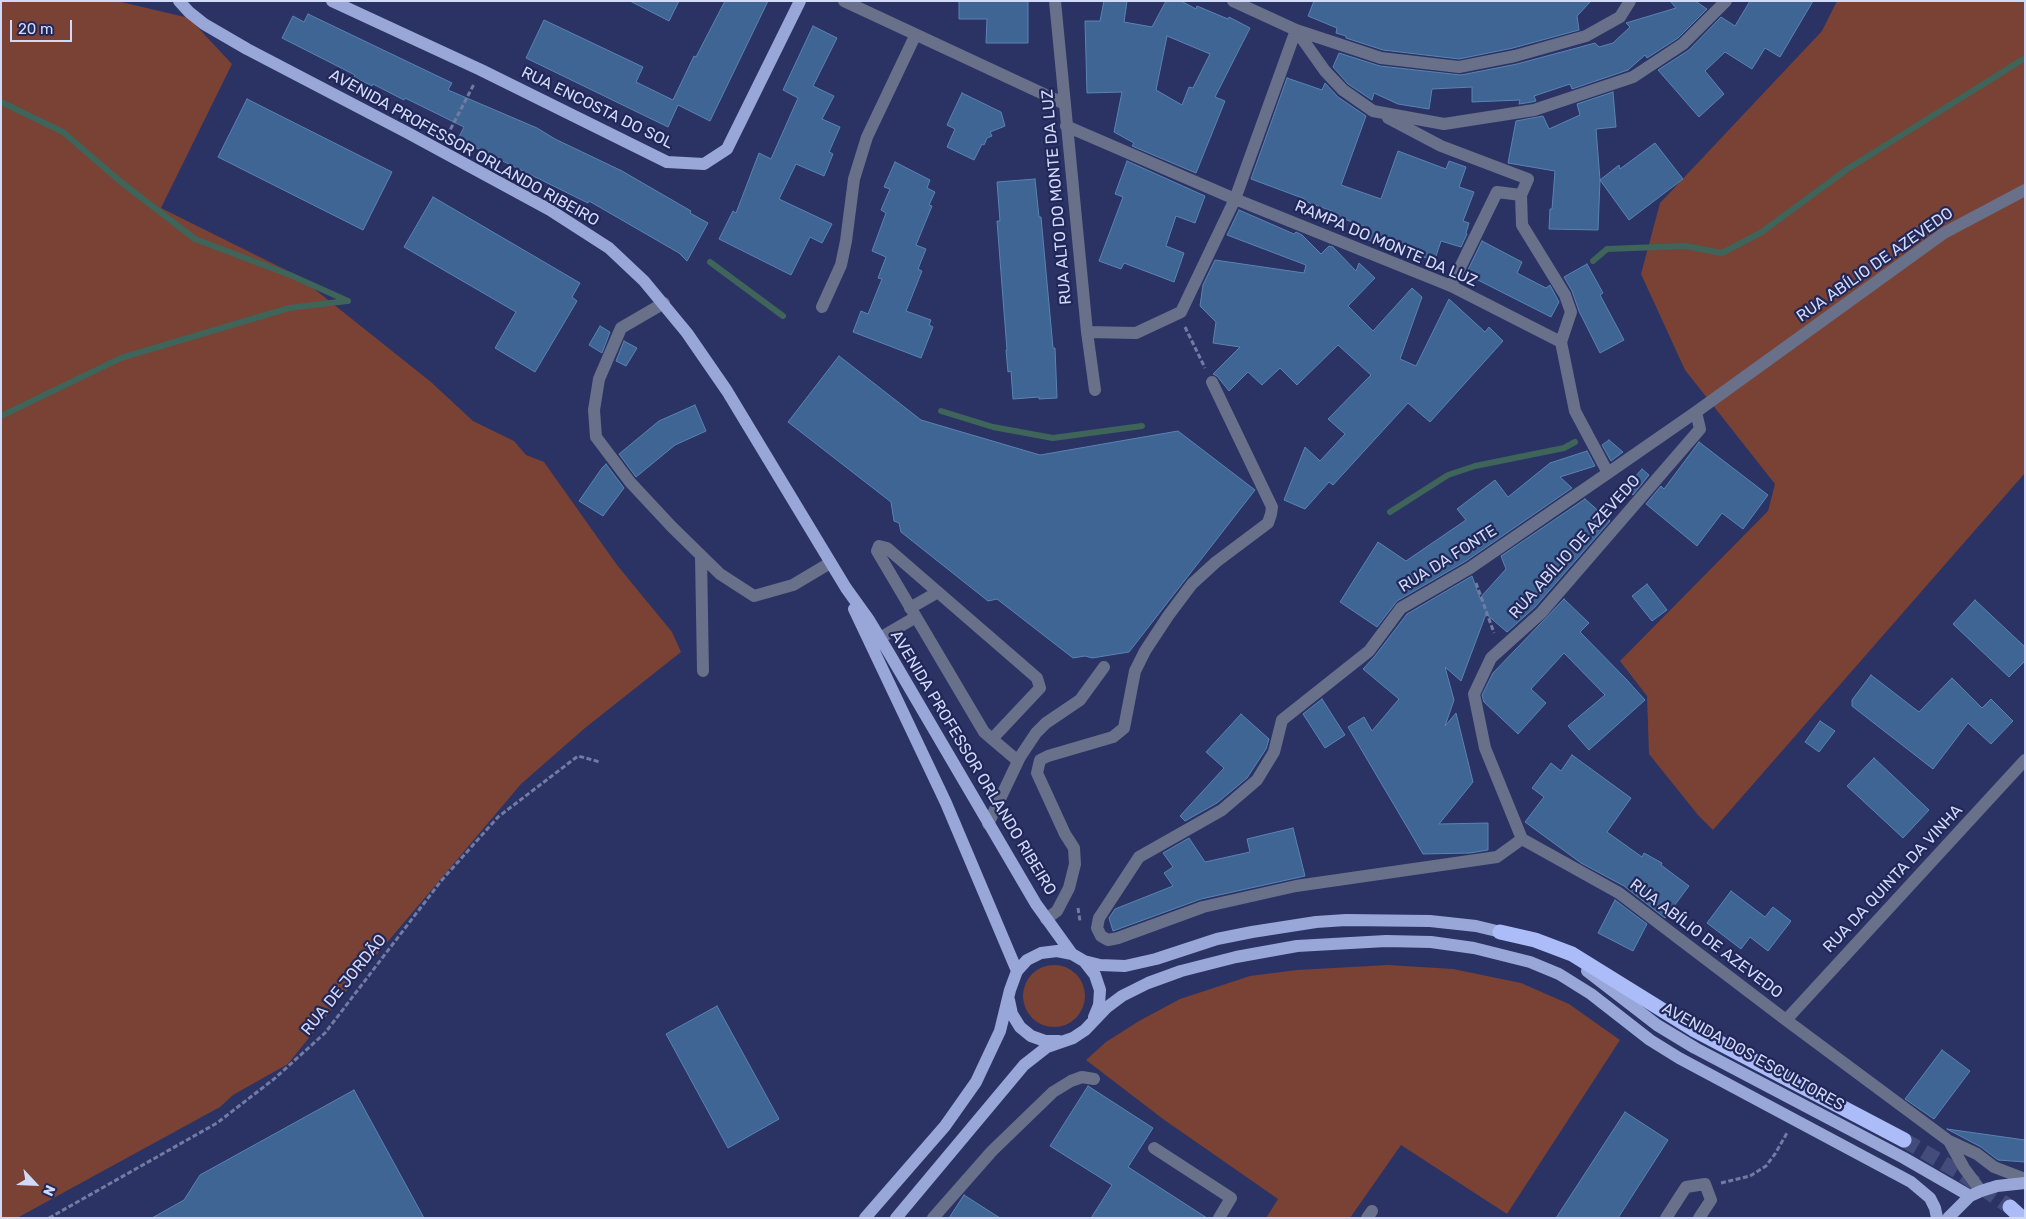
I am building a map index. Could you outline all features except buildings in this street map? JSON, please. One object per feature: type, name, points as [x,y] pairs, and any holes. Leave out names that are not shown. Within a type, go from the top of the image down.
[{"type":"highway","points":[[1500,932],[1535,940],[1572,954],[1700,1033],[1904,1140]]},
{"type":"highway","points":[[2010,1207],[2022,1218]]},
{"type":"main road","name":"AVENIDA PROFESSOR ORLANDO RIBEIRO","points":[[179,1],[188,12],[204,24],[247,49],[550,210],[590,235],[627,263],[664,303],[722,384],[830,563],[880,638],[988,824],[1046,919],[1072,954]]},
{"type":"main road","name":"RUA ENCOSTA DO SOL","points":[[332,1],[481,70],[667,162],[704,164],[727,149],[800,1]]},
{"type":"main road","name":"AVENIDA PROFESSOR ORLANDO RIBEIRO","points":[[846,588],[853,608],[946,803],[1016,971]]},
{"type":"main road","name":"AVENIDA DOS ESCULTORES","points":[[865,1218],[945,1126],[976,1082],[1000,1031],[1016,971],[1027,960],[1041,952],[1057,951],[1072,954],[1084,961],[1112,966],[1141,963],[1217,939],[1283,926],[1316,922],[1376,919],[1430,921],[1500,932],[1538,944],[1568,958],[1610,987],[1656,1025],[1676,1037],[1975,1194]]},
{"type":"main road","name":"AVENIDA DOS ESCULTORES","points":[[896,1218],[1024,1065],[1046,1048],[1073,1038],[1085,1030],[1112,1002],[1133,990],[1181,971],[1236,956],[1329,943],[1386,941],[1452,944],[1515,958],[1559,974],[1679,1058],[1911,1182],[1930,1198],[1937,1218]]},
{"type":"main road","name":"AVENIDA DOS ESCULTORES","points":[[1084,961],[1095,975],[1100,990],[1099,1005],[1085,1030]]},
{"type":"main road","name":"AVENIDA DOS ESCULTORES","points":[[1010,990],[1009,1000],[1012,1014],[1020,1027],[1031,1036],[1044,1041],[1073,1038]]},
{"type":"main road","points":[[1948,1218],[1975,1194],[1997,1186],[2025,1183]]},
{"type":"street","points":[[844,1],[915,36],[1065,104]]},
{"type":"street","name":"RUA ALTO DO MONTE DA LUZ","points":[[1055,1],[1087,332],[1095,390]]},
{"type":"street","points":[[1234,1],[1296,30],[1381,58],[1459,66],[1515,56],[1586,36],[1620,17],[1630,1]]},
{"type":"street","points":[[1374,111],[1444,124],[1534,110],[1633,77],[1684,44],[1726,1]]},
{"type":"street","points":[[1296,30],[1325,71],[1343,90],[1374,111],[1441,146],[1528,179],[1521,195],[1522,225],[1564,295],[1571,312],[1561,342],[1575,411],[1608,473]]},
{"type":"street","points":[[1087,332],[1136,333],[1181,312],[1235,199],[1296,30]]},
{"type":"street","points":[[822,307],[841,266],[854,179],[867,137],[915,36]]},
{"type":"street","name":"RAMPA DO MONTE DA LUZ","points":[[1066,126],[1235,199],[1451,286],[1561,342]]},
{"type":"street","name":"RUA ABÍLIO DE AZEVEDO","points":[[2025,190],[1944,232],[1696,412],[1700,429],[1690,442],[1541,613],[1491,658],[1474,694],[1485,748],[1522,839],[1619,893],[1949,1141],[1977,1154],[2000,1169],[2025,1179]]},
{"type":"street","points":[[1451,286],[1497,192],[1521,195]]},
{"type":"street","points":[[664,303],[620,328],[598,379],[594,410],[596,437],[630,482],[701,556],[720,574],[754,596],[793,585],[830,563]]},
{"type":"street","points":[[1046,919],[1058,911],[1069,888],[1075,864],[1074,848],[1065,834],[1037,773],[1040,760],[1113,737],[1124,728],[1135,671],[1168,616],[1192,584],[1216,562],[1268,523],[1271,514],[1272,507],[1212,382]]},
{"type":"street","name":"RUA DA FONTE","points":[[1522,839],[1497,858],[1296,886],[1203,907],[1118,938],[1108,940],[1101,936],[1097,928],[1099,918],[1138,857],[1222,810],[1257,780],[1274,752],[1282,720],[1369,651],[1401,608],[1470,568],[1696,412]]},
{"type":"street","points":[[992,739],[1040,688],[1037,678],[887,548],[879,546],[877,551],[980,726],[992,739],[1018,761]]},
{"type":"street","points":[[701,556],[703,671]]},
{"type":"street","points":[[880,638],[938,592]]},
{"type":"street","points":[[988,824],[1018,761],[1036,734],[1046,723],[1080,700],[1104,667]]},
{"type":"street","name":"RUA DA QUINTA DA VINHA","points":[[1786,1020],[2025,760]]},
{"type":"street","points":[[933,1218],[992,1151],[1053,1092],[1070,1081],[1082,1077],[1094,1079]]},
{"type":"street","name":"RUA ABÍLIO DE AZEVEDO","points":[[1949,1141],[1964,1168],[1975,1194]]},
{"type":"street","points":[[1154,1148],[1231,1198],[1219,1218]]},
{"type":"street","points":[[1666,1218],[1686,1187],[1705,1184],[1711,1200],[1699,1218]]},
{"type":"path","points":[[439,150],[481,70]]},
{"type":"path","points":[[1178,313],[1212,382]]},
{"type":"path","points":[[1470,568],[1500,650]]},
{"type":"path","name":"RUA DE JORDÃO","points":[[49,1218],[217,1123],[274,1079],[326,1033],[441,881],[498,817],[578,756],[600,762]]},
{"type":"path","points":[[1705,1184],[1727,1183],[1750,1176],[1766,1166],[1775,1154],[1794,1118]]},
{"type":"shaded area","points":[[1,1],[117,1],[189,18],[232,64],[161,208],[298,276],[431,382],[473,421],[514,441],[526,455],[544,462],[617,565],[672,632],[681,652],[585,728],[521,784],[352,984],[288,1064],[233,1095],[220,1107],[17,1218],[1,1218]]},
{"type":"shaded area","points":[[1837,1],[2025,1],[2025,473],[1713,830],[1698,815],[1649,754],[1647,696],[1620,661],[1768,511],[1775,484],[1685,370],[1641,274],[1660,203],[1822,31]]},
{"type":"shaded area","points":[[1048,965],[1060,965],[1076,974],[1083,984],[1085,996],[1083,1008],[1076,1018],[1060,1027],[1048,1027],[1037,1022],[1028,1013],[1023,1002],[1023,990],[1028,979],[1037,970]]},
{"type":"shaded area","points":[[1388,965],[1453,969],[1521,983],[1569,1004],[1620,1040],[1507,1214],[1401,1145],[1350,1218],[1266,1218],[1278,1199],[1163,1119],[1086,1060],[1106,1042],[1139,1021],[1180,999],[1250,976],[1297,970]]},
{"type":"waterway","points":[[1593,261],[1607,249],[1685,246],[1722,253],[1762,232],[1846,170],[2025,58]]},
{"type":"waterway","points":[[1,102],[63,132],[121,182],[195,239],[290,275],[348,301]]},
{"type":"waterway","points":[[710,262],[783,316]]},
{"type":"waterway","points":[[1,416],[121,358],[289,308],[347,301]]},
{"type":"waterway","points":[[941,411],[993,427],[1053,438],[1142,426]]},
{"type":"waterway","points":[[1390,512],[1448,475],[1475,466],[1564,448],[1575,442]]},
{"type":"tunnel","points":[[1904,1140],[1962,1174],[2010,1207]]}]
